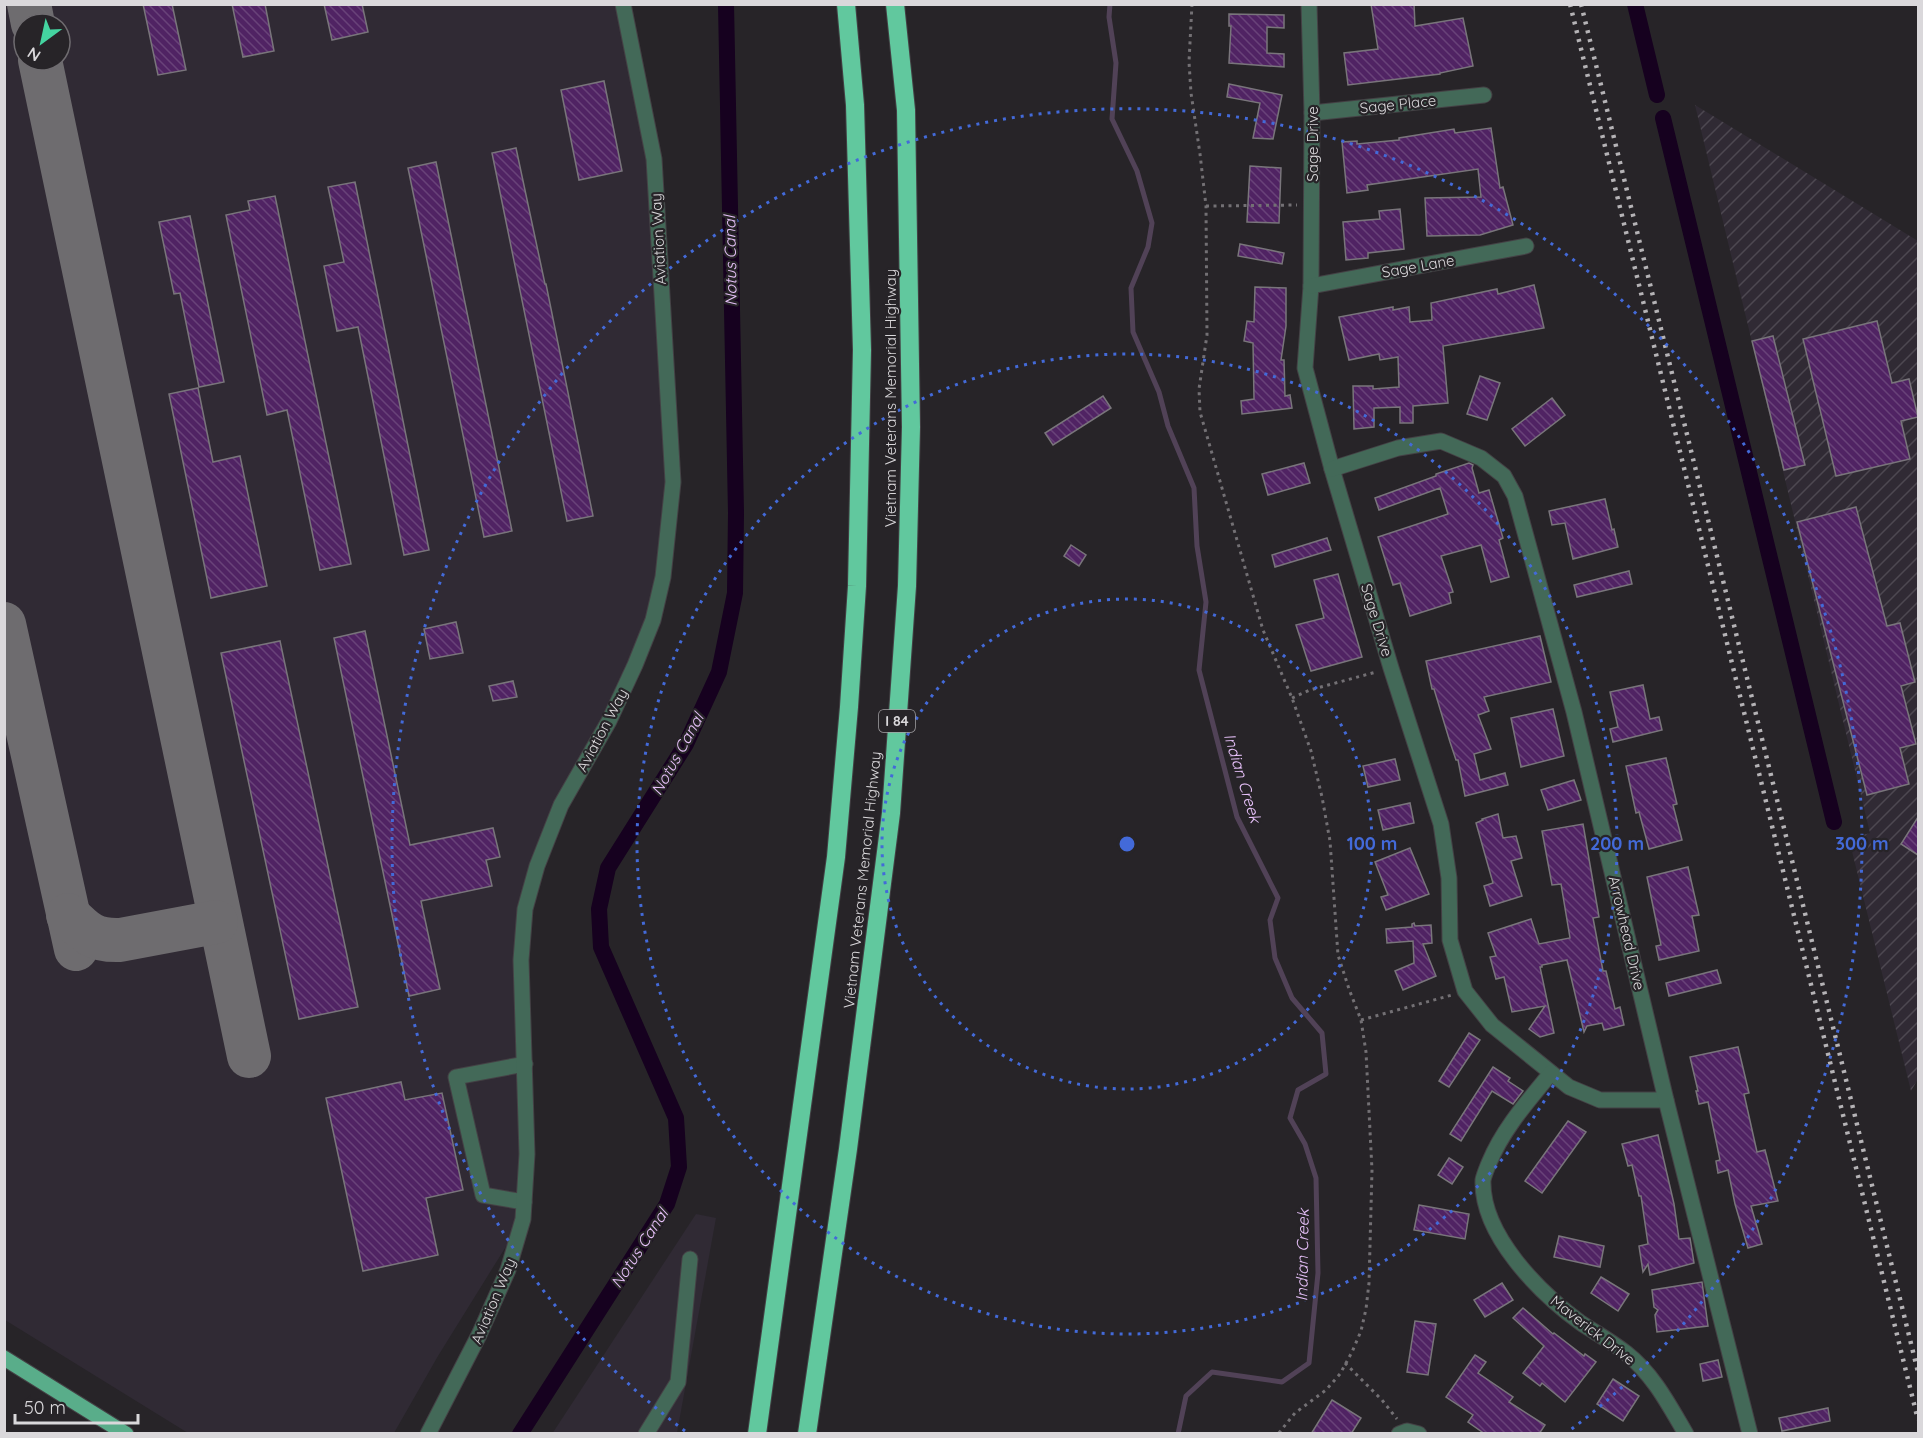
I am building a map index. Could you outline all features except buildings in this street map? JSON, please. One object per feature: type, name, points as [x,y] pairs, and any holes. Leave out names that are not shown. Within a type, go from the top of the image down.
[{"type":"highway","points":[[757,1434],[836,857],[857,586],[862,350],[855,105],[846,4]]},
{"type":"highway","name":"Vietnam Veterans Memorial Highway","points":[[807,1434],[848,1149],[891,813],[907,586],[911,427],[906,110],[895,4]]},
{"type":"main road","points":[[4,1358],[126,1434]]},
{"type":"street","name":"Aviation Way","points":[[428,1434],[479,1335],[508,1270],[523,1219],[527,1154],[521,960],[525,909],[537,866],[561,805],[609,721],[635,665],[653,620],[663,577],[673,482],[654,159],[623,4]]},
{"type":"street","name":"Sage Drive","points":[[1309,4],[1312,113],[1311,286],[1305,368],[1332,469],[1391,668],[1441,824],[1449,878],[1450,940],[1465,991],[1492,1025],[1569,1087],[1600,1100],[1666,1100]]},
{"type":"street","name":"Sage Place","points":[[1312,113],[1484,95]]},
{"type":"street","name":"Sage Lane","points":[[1311,286],[1526,246]]},
{"type":"street","name":"Arrowhead Drive","points":[[1332,469],[1398,448],[1441,441],[1481,458],[1504,476],[1515,496],[1574,712],[1666,1100],[1750,1434]]},
{"type":"street","points":[[524,1202],[483,1195],[456,1077],[525,1064]]},
{"type":"street","name":"Maverick Drive","points":[[1551,1073],[1517,1115],[1495,1150],[1483,1179],[1487,1212],[1507,1248],[1539,1287],[1580,1322],[1628,1354],[1659,1387],[1686,1434]]},
{"type":"street","points":[[646,1434],[678,1382],[690,1259]]},
{"type":"path","points":[[1192,4],[1190,82],[1206,206],[1208,335],[1199,389],[1200,412],[1263,630],[1292,698],[1311,751],[1330,841],[1338,955],[1361,1020],[1366,1052],[1372,1170],[1369,1283],[1361,1331],[1340,1374],[1326,1390],[1295,1413],[1278,1434]]},
{"type":"path","points":[[1206,206],[1311,205]]},
{"type":"path","points":[[1292,698],[1310,690],[1391,668]]},
{"type":"path","points":[[1361,1020],[1465,991]]},
{"type":"path","points":[[1345,1363],[1382,1400],[1408,1433]]},
{"type":"shaded area","points":[[4,5],[623,5],[654,159],[673,482],[653,620],[561,805],[525,909],[523,1219],[438,1356],[394,1433],[188,1433],[5,1320]]},
{"type":"shaded area","points":[[1695,105],[1918,241],[1918,1079],[1911,1091],[1849,839],[1870,833]]},
{"type":"shaded area","points":[[696,1214],[716,1218],[677,1433],[552,1434]]},
{"type":"waterway","name":"Notus Canal","points":[[520,1434],[667,1204],[679,1167],[676,1118],[601,947],[599,909],[608,868],[686,744],[719,672],[735,593],[736,513],[726,4]]},
{"type":"waterway","name":"Indian Creek","points":[[1110,4],[1109,17],[1116,63],[1112,119],[1137,171],[1152,223],[1148,247],[1131,288],[1133,332],[1159,392],[1168,426],[1194,488],[1197,546],[1206,602],[1199,670],[1237,817],[1278,898],[1270,920],[1275,958],[1292,998],[1322,1033],[1326,1074],[1298,1090],[1290,1118],[1305,1144],[1316,1178],[1318,1273],[1309,1363],[1282,1382],[1212,1372],[1186,1396],[1178,1434]]},
{"type":"waterway","points":[[1635,4],[1657,95]]},
{"type":"waterway","points":[[1663,118],[1834,822]]},
{"type":"taxiway","points":[[29,4],[31,12]]},
{"type":"taxiway","points":[[43,72],[249,1056]]},
{"type":"taxiway","points":[[4,624],[76,949]]},
{"type":"taxiway","points":[[68,915],[91,935],[111,940],[216,922]]},
{"type":"railway","points":[[1570,4],[1918,1420]]},
{"type":"railway","points":[[1581,4],[1918,1372]]}]
